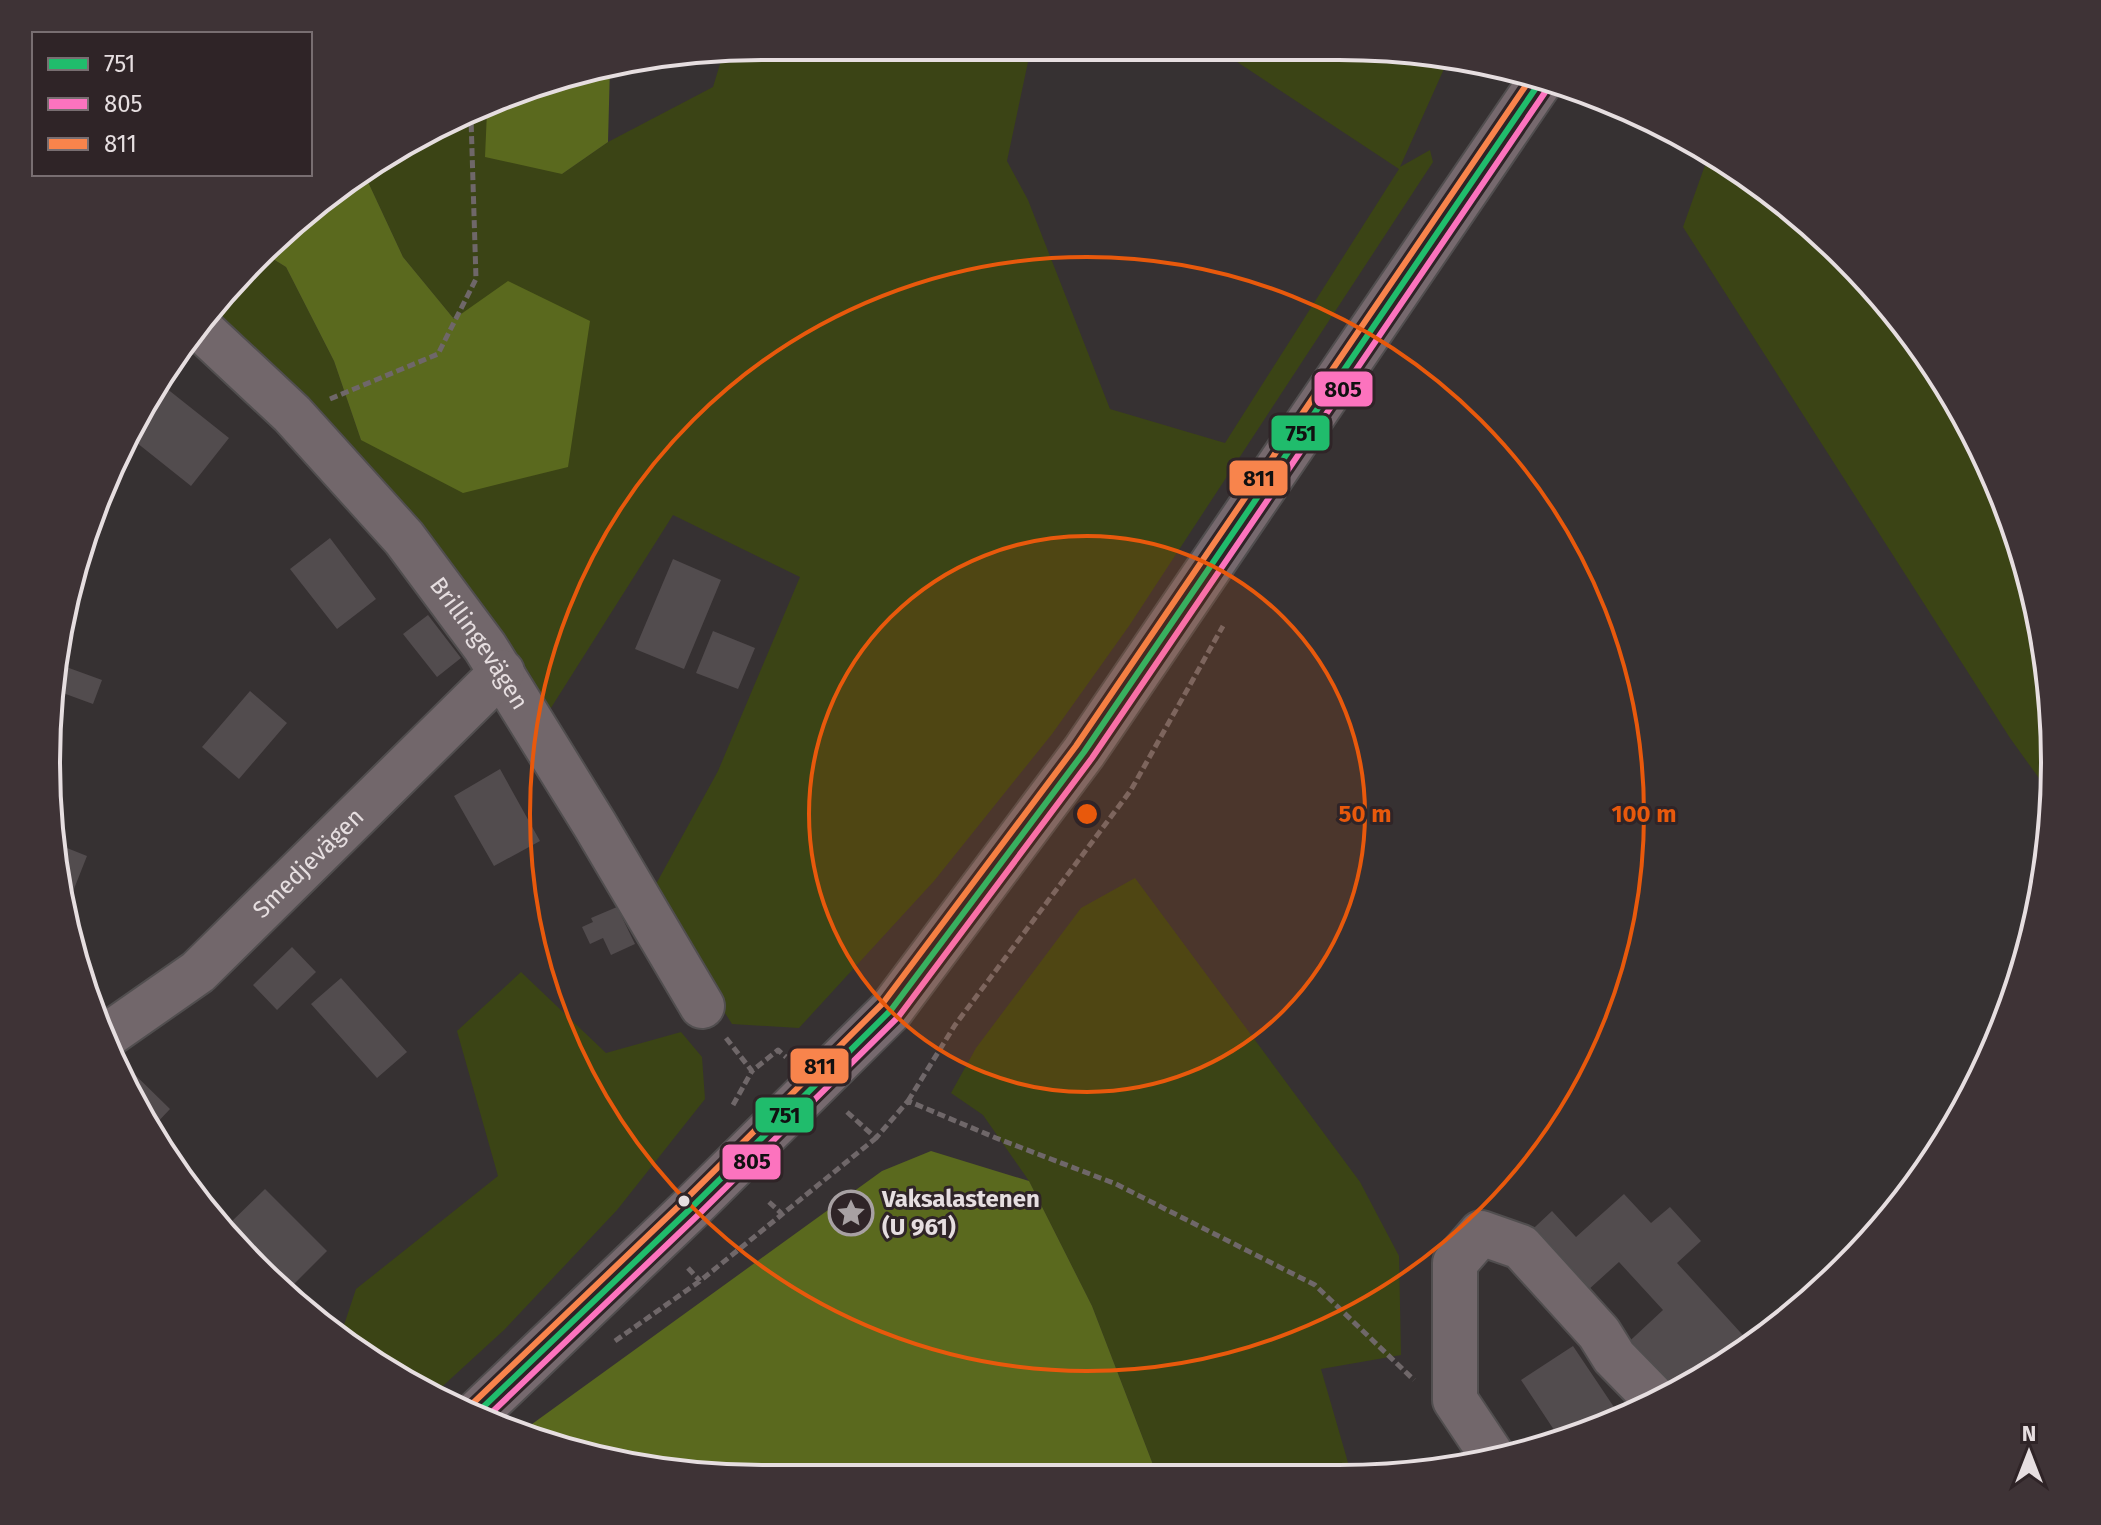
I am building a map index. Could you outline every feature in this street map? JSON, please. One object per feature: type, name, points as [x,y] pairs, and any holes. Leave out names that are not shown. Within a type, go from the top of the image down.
[{"type":"main road","points":[[483,1407],[818,1085],[891,1010],[1084,752],[1535,89]]},
{"type":"street","name":"Brillingevägen","points":[[206,334],[292,414],[404,538],[502,672],[702,1006]]},
{"type":"street","name":"Smedjevägen","points":[[113,1031],[198,972],[502,672]]},
{"type":"street","points":[[1487,1449],[1455,1400],[1455,1263],[1481,1233],[1521,1247],[1599,1333],[1614,1357],[1649,1393]]},
{"type":"path","points":[[292,414],[438,354],[476,279],[471,123]]},
{"type":"path","points":[[702,1006],[752,1071],[778,1050],[876,1138]]},
{"type":"path","points":[[610,1345],[700,1281],[876,1138],[908,1101],[1116,1184],[1315,1285],[1417,1382]]},
{"type":"path","points":[[769,1202],[781,1213]]},
{"type":"path","points":[[688,1268],[700,1281]]},
{"type":"green space","points":[[1030,60],[1007,161],[1028,200],[1110,409],[1225,443],[1399,169],[1234,60],[1338,60],[1444,68],[1400,167],[1430,150],[1433,162],[1129,626],[1052,734],[934,881],[799,1028],[732,1024],[650,895],[718,771],[800,577],[673,515],[549,711],[530,674],[312,409],[216,321],[273,259],[286,267],[334,361],[361,440],[454,319],[403,257],[368,181],[411,154],[491,114],[562,174],[608,142],[713,87],[721,62]]},
{"type":"green space","points":[[610,77],[608,142],[562,174],[485,157],[487,116],[537,97]]},
{"type":"green space","points":[[1706,164],[1802,234],[1867,299],[1923,372],[1969,452],[1988,494],[2017,581],[2035,671],[2040,780],[2010,738],[1683,227]]},
{"type":"green space","points":[[368,181],[403,257],[454,319],[508,281],[590,321],[568,467],[463,493],[361,440],[334,361],[286,267],[273,259],[299,234]]},
{"type":"green space","points":[[1135,878],[1360,1182],[1399,1256],[1401,1355],[1321,1369],[1349,1465],[1153,1465],[1092,1306],[1029,1181],[983,1115],[951,1093],[976,1048],[1081,908]]},
{"type":"green space","points":[[521,972],[606,1053],[681,1032],[702,1057],[705,1099],[617,1210],[504,1330],[441,1387],[372,1347],[344,1326],[356,1289],[498,1176],[457,1031]]},
{"type":"green space","points":[[931,1151],[1029,1181],[1092,1306],[1153,1465],[717,1463],[625,1452],[530,1425],[882,1171]]},
{"type":"building","points":[[167,389],[229,438],[191,486],[137,443]]},
{"type":"building","points":[[330,538],[376,599],[337,629],[290,569]]},
{"type":"building","points":[[673,559],[721,580],[684,669],[635,649]]},
{"type":"building","points":[[428,615],[461,658],[437,677],[403,634]]},
{"type":"building","points":[[713,631],[755,648],[738,689],[696,673]]},
{"type":"building","points":[[67,667],[102,680],[93,704],[64,693]]},
{"type":"building","points":[[250,691],[287,723],[239,779],[202,747]]},
{"type":"building","points":[[500,769],[540,841],[494,866],[454,796]]},
{"type":"building","points":[[65,847],[87,856],[72,894]]},
{"type":"building","points":[[617,907],[635,944],[611,955],[603,938],[590,944],[582,927],[593,922],[591,918]]},
{"type":"building","points":[[292,947],[316,972],[277,1010],[253,985]]},
{"type":"building","points":[[341,978],[407,1052],[377,1078],[311,1004]]},
{"type":"building","points":[[131,1071],[170,1109],[158,1121]]},
{"type":"building","points":[[265,1189],[327,1251],[293,1285],[231,1222]]},
{"type":"building","points":[[1624,1194],[1651,1223],[1670,1207],[1701,1241],[1677,1263],[1744,1336],[1656,1389],[1620,1350],[1663,1310],[1619,1262],[1577,1300],[1522,1239],[1552,1211],[1576,1237]]},
{"type":"building","points":[[1573,1346],[1615,1408],[1555,1431],[1521,1380]]},
{"type":"transit line","name":"811","points":[[473,1403],[682,1203],[883,1003],[1076,746],[1526,86]]},
{"type":"transit line","name":"751","points":[[483,1407],[891,1010],[1084,752],[1535,89]]},
{"type":"transit line","name":"805","points":[[493,1411],[696,1217],[899,1016],[1092,758],[1546,92]]},
{"type":"place","name":"Vaksalastenen (U 961)","points":[[851,1213]]}]
